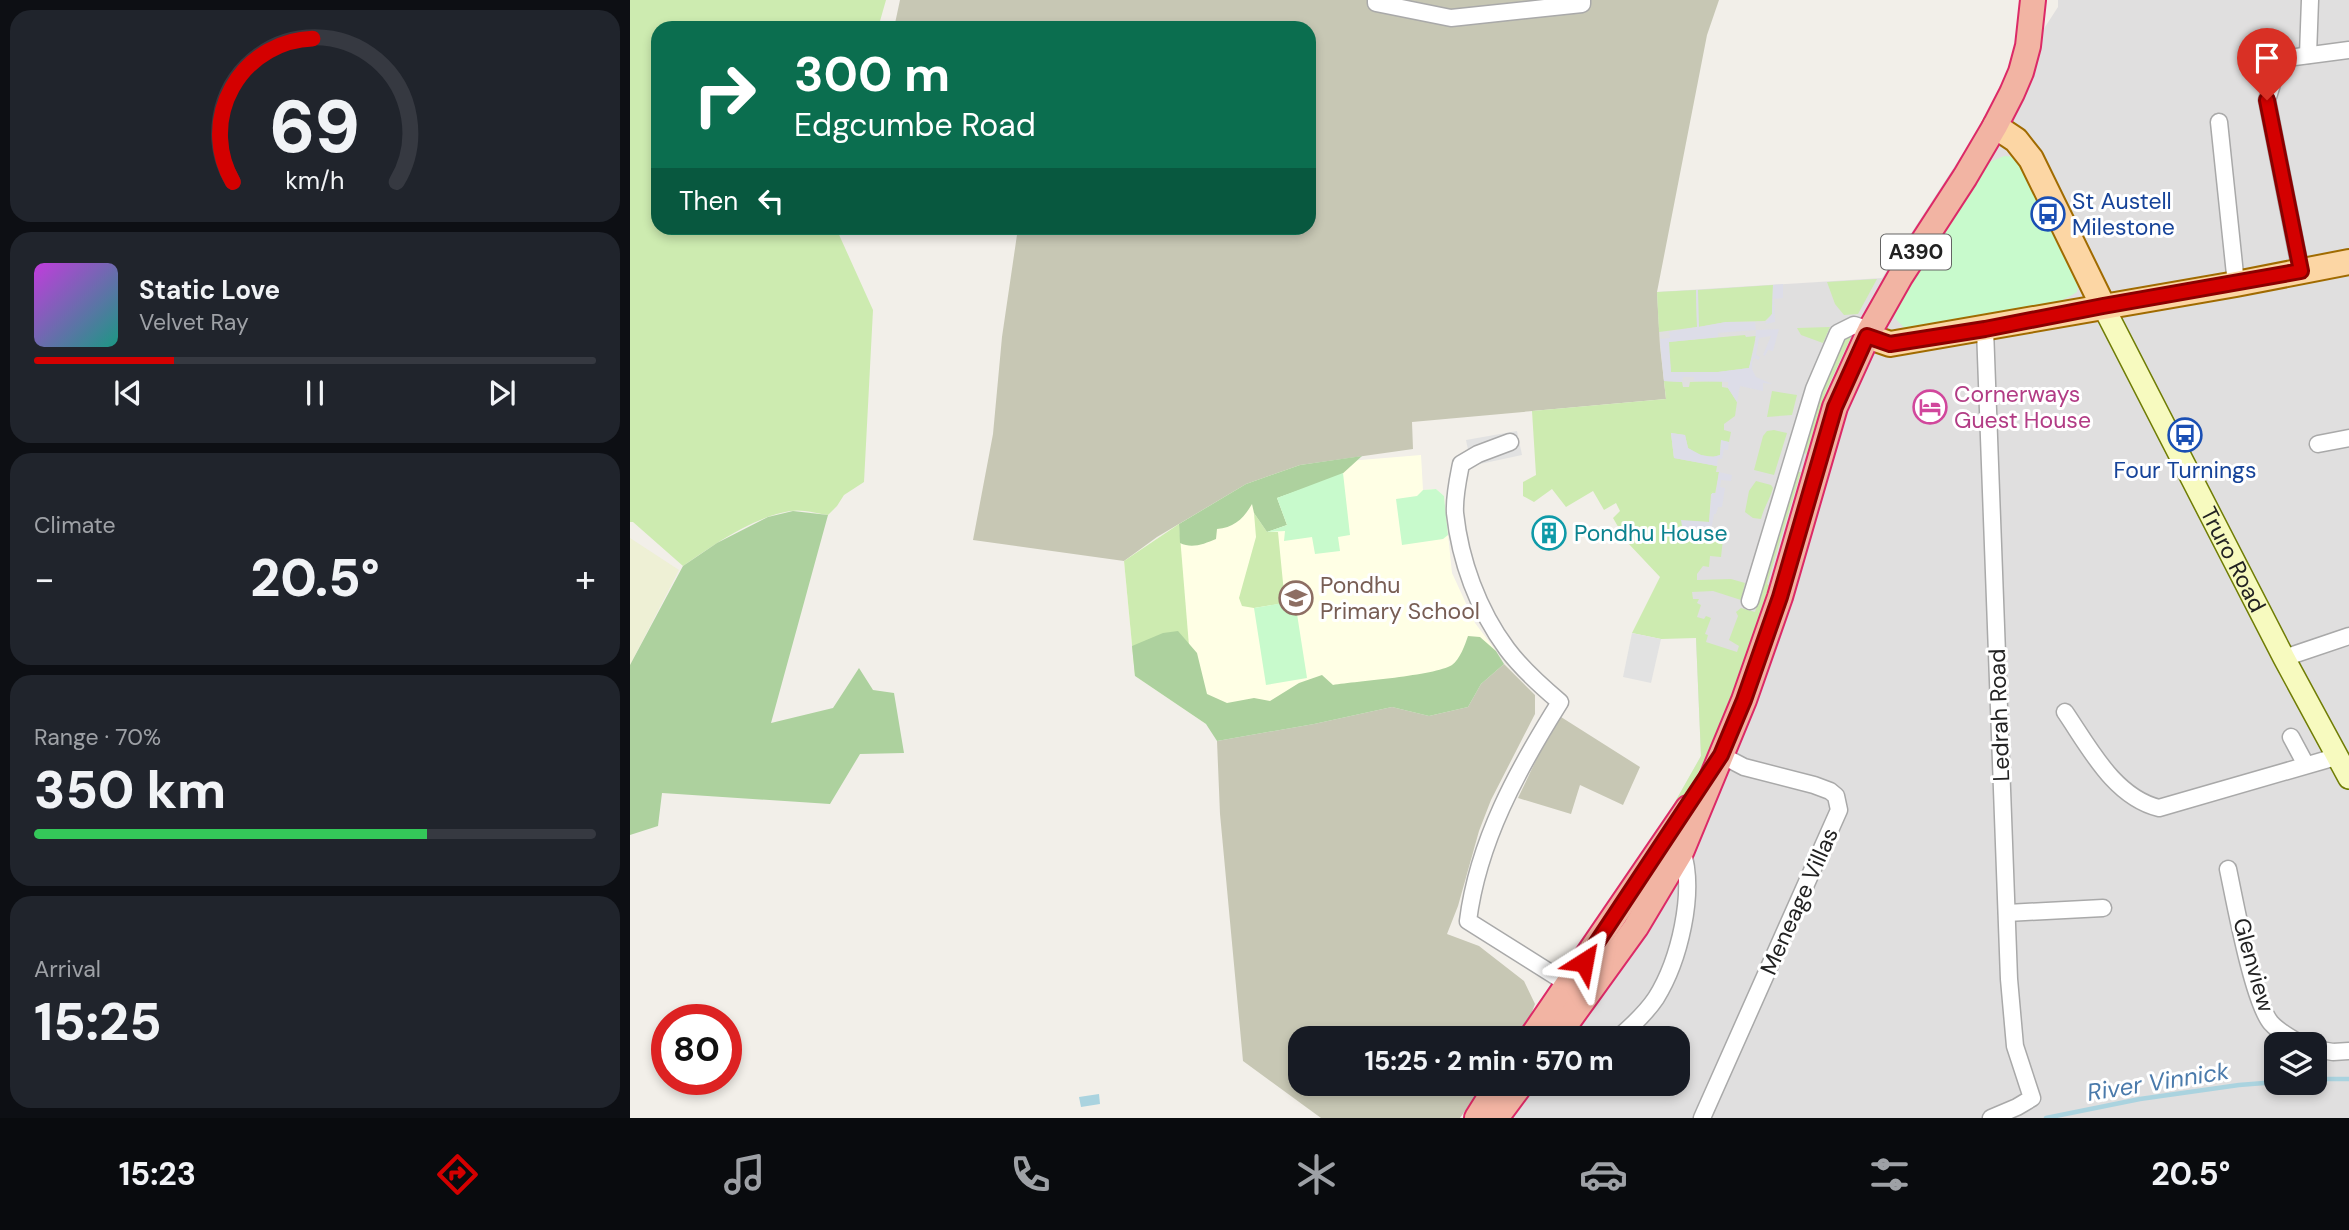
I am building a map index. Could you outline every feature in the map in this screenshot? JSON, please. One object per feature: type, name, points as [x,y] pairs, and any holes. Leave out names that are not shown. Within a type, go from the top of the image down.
[{"type":"highway","name":"A390","points":[[1543,1026],[1636,927],[1682,850],[1744,700],[1780,597],[1835,407],[1868,333],[1900,277],[1996,127],[2021,72],[2032,19],[2033,0]]},
{"type":"highway","name":"A390","points":[[1562,1026],[1578,991],[1718,761]]},
{"type":"highway","points":[[1477,1118],[1504,1096]]},
{"type":"highway","points":[[1496,1118],[1510,1096]]},
{"type":"main road","name":"Truro Road","points":[[1996,127],[2016,140],[2031,159],[2103,306],[2284,658],[2346,770]]},
{"type":"main road","points":[[1868,333],[1890,344],[2349,262]]},
{"type":"street","points":[[1376,1],[1451,18],[1582,4],[1582,0]]},
{"type":"street","points":[[2308,55],[2310,0]]},
{"type":"street","points":[[2301,271],[2267,100],[2280,59],[2349,50]]},
{"type":"street","points":[[2219,122],[2236,284]]},
{"type":"street","points":[[1750,601],[1814,389],[1838,333],[1854,325],[1868,333]]},
{"type":"street","name":"Ledrah Road","points":[[1985,329],[2007,913],[2015,1046],[2032,1098],[1991,1118]]},
{"type":"street","points":[[2318,444],[2349,438]]},
{"type":"street","points":[[1510,442],[1478,454],[1461,464],[1455,511],[1468,574],[1490,623],[1506,649],[1560,702],[1523,764],[1496,820],[1480,865],[1468,921],[1578,991]]},
{"type":"street","points":[[1791,461],[1816,468]]},
{"type":"street","points":[[2284,658],[2349,636]]},
{"type":"street","points":[[2065,712],[2102,766],[2119,784],[2133,798],[2145,805],[2159,808],[2306,765],[2346,770]]},
{"type":"street","points":[[2291,737],[2306,765]]},
{"type":"street","name":"Meneage Villas","points":[[1702,1118],[1839,810],[1836,796],[1830,791],[1718,761]]},
{"type":"street","points":[[1632,1026],[1655,998],[1672,964],[1682,930],[1686,862],[1682,850]]},
{"type":"street","name":"Glenview","points":[[2228,869],[2254,978],[2266,1015],[2284,1032]]},
{"type":"street","points":[[2007,913],[2103,908]]},
{"type":"street","points":[[2327,1051],[2349,1051]]},
{"type":"shaded area","points":[[900,0],[1719,0],[1707,35],[1657,292],[1666,399],[1412,422],[1413,449],[1300,465],[1246,484],[1157,537],[1124,561],[973,540],[993,434],[1002,337],[1017,235],[1316,235],[1316,21],[896,21]]},
{"type":"shaded area","points":[[2058,0],[2349,0],[2349,1118],[1497,1118],[1510,1096],[1690,1096],[1690,1026],[1549,1026],[1701,756],[1696,638],[1660,346],[1657,292],[1882,278],[2058,7]]},
{"type":"shaded area","points":[[1783,284],[1783,298],[1774,299],[1775,322],[1765,324],[1772,314],[1773,285]]},
{"type":"shaded area","points":[[1696,290],[1699,327],[1726,322],[1755,322],[1756,330],[1779,329],[1773,351],[1768,350],[1765,356],[1763,355],[1771,336],[1759,338],[1756,355],[1760,357],[1759,360],[1754,358],[1752,363],[1756,377],[1772,384],[1763,383],[1763,391],[1740,386],[1737,402],[1728,388],[1728,382],[1694,381],[1694,377],[1683,377],[1682,382],[1664,381],[1660,339],[1670,338],[1669,332],[1697,327]],"holes":[[[1756,330],[1749,368],[1718,372],[1671,372],[1669,342],[1718,337],[1718,333]]]},
{"type":"shaded area","points":[[1517,431],[1522,455],[1480,464],[1470,459],[1466,440]]},
{"type":"shaded area","points":[[1671,433],[1685,435],[1688,448],[1701,455],[1720,455],[1721,440],[1729,442],[1728,450],[1724,449],[1722,459],[1718,458],[1717,466],[1674,458]]},
{"type":"shaded area","name":"Pondhu Primary School","points":[[1421,455],[1423,490],[1436,489],[1444,496],[1452,573],[1475,623],[1496,651],[1432,680],[1206,724],[1135,676],[1124,561],[1246,484],[1300,465]]},
{"type":"shaded area","points":[[1719,472],[1732,475],[1731,481],[1721,480],[1720,487],[1725,488],[1722,507],[1718,507],[1714,514],[1711,531],[1684,539],[1681,520],[1709,522],[1712,493],[1716,493]]},
{"type":"shaded area","points":[[630,538],[679,570],[630,665]]},
{"type":"shaded area","points":[[1632,633],[1661,639],[1651,683],[1623,677]]},
{"type":"shaded area","points":[[1504,664],[1535,695],[1535,714],[1491,800],[1447,934],[1479,946],[1524,981],[1535,1004],[1527,1026],[1288,1026],[1288,1094],[1243,1061],[1220,814],[1217,741],[1392,707],[1429,716],[1468,707],[1481,684]]},
{"type":"shaded area","points":[[1561,717],[1640,767],[1623,805],[1580,785],[1571,814],[1518,798]]},
{"type":"shaded area","points":[[1291,1096],[1476,1096],[1460,1118],[1321,1118]]},
{"type":"green space","points":[[630,0],[886,0],[880,21],[651,21],[651,235],[839,235],[873,310],[864,482],[844,495],[828,515],[795,511],[761,519],[683,566],[630,522]]},
{"type":"green space","points":[[2004,156],[2017,157],[2079,276],[2077,292],[2060,301],[2018,314],[1906,330],[1894,317],[1896,305],[1987,163]]},
{"type":"green space","points":[[1877,279],[1858,314],[1844,315],[1835,304],[1827,282]]},
{"type":"green space","points":[[1773,285],[1772,314],[1765,321],[1726,322],[1698,327],[1698,290]]},
{"type":"green space","points":[[1696,290],[1697,327],[1659,332],[1657,292]]},
{"type":"green space","points":[[1830,327],[1823,343],[1801,335],[1797,328]]},
{"type":"green space","points":[[1852,335],[1826,391],[1806,455],[1804,450],[1821,388],[1842,338]]},
{"type":"green space","points":[[1756,336],[1749,368],[1671,373],[1668,342]]},
{"type":"green space","points":[[1664,381],[1682,382],[1683,387],[1689,387],[1690,382],[1722,381],[1722,387],[1728,388],[1737,402],[1735,416],[1724,424],[1724,430],[1731,432],[1729,442],[1721,441],[1720,455],[1695,453],[1688,448],[1685,435],[1671,433],[1674,458],[1717,466],[1716,472],[1719,472],[1715,494],[1711,494],[1709,522],[1682,521],[1688,536],[1714,531],[1714,537],[1723,539],[1721,557],[1710,556],[1709,567],[1703,566],[1697,574],[1697,580],[1731,579],[1745,583],[1741,600],[1713,591],[1692,592],[1693,599],[1699,599],[1697,603],[1701,605],[1697,617],[1711,618],[1705,634],[1708,635],[1706,642],[1737,652],[1739,646],[1729,640],[1738,616],[1736,612],[1741,608],[1755,612],[1796,472],[1801,472],[1767,584],[1771,586],[1733,702],[1690,788],[1620,899],[1701,756],[1696,638],[1661,639],[1632,633],[1660,577],[1627,542],[1613,518],[1620,511],[1616,503],[1604,510],[1593,491],[1566,507],[1552,489],[1534,502],[1523,496],[1523,482],[1536,475],[1532,411],[1666,399]]},
{"type":"green space","points":[[1772,391],[1797,395],[1792,415],[1767,417]]},
{"type":"green space","points":[[1767,431],[1787,433],[1774,475],[1754,470],[1763,436]]},
{"type":"green space","points":[[1362,456],[1340,476],[1277,498],[1287,525],[1267,532],[1254,513],[1252,504],[1238,521],[1229,527],[1217,529],[1216,539],[1194,546],[1180,543],[1179,524],[1246,484],[1300,465]]},
{"type":"green space","points":[[1343,473],[1350,535],[1338,537],[1340,551],[1315,554],[1312,537],[1284,541],[1285,531],[1267,532],[1287,525],[1277,498]]},
{"type":"green space","points":[[1756,481],[1773,488],[1761,519],[1753,518],[1745,512],[1749,491]]},
{"type":"green space","points":[[1436,489],[1444,496],[1448,535],[1443,539],[1402,545],[1396,499],[1417,496],[1423,490]]},
{"type":"green space","points":[[793,511],[828,515],[771,723],[833,708],[859,668],[873,690],[894,693],[904,753],[860,754],[830,804],[662,793],[658,826],[630,835],[630,665],[683,566],[717,543],[768,517]]},
{"type":"green space","points":[[1254,513],[1267,532],[1278,532],[1285,603],[1254,608],[1242,606],[1239,598],[1256,537]]},
{"type":"green space","points":[[1179,524],[1189,646],[1135,676],[1124,561]]},
{"type":"green space","points":[[1295,601],[1307,678],[1266,685],[1254,608]]},
{"type":"green space","points":[[1178,631],[1197,653],[1207,694],[1227,703],[1254,698],[1270,701],[1299,683],[1322,675],[1333,685],[1443,669],[1457,659],[1468,636],[1480,637],[1496,651],[1504,664],[1481,684],[1468,707],[1429,716],[1392,707],[1217,741],[1206,724],[1135,676],[1132,646],[1163,633]]},
{"type":"water","points":[[1099,1094],[1100,1104],[1081,1107],[1079,1097]]},
{"type":"waterway","name":"River Vinnick","points":[[2327,1079],[2349,1079]]},
{"type":"waterway","name":"River Vinnick","points":[[2046,1118],[2140,1099],[2264,1083]]},
{"type":"place","name":"St Austell Milestone","points":[[2048,214]]},
{"type":"place","name":"Cornerways Guest House","points":[[1930,407]]},
{"type":"place","name":"Four Turnings","points":[[2185,435]]},
{"type":"place","name":"Pondhu House","points":[[1549,533]]},
{"type":"place","name":"Pondhu Primary School","points":[[1296,598]]},
{"type":"route","points":[[1584,962],[1721,755],[1744,700],[1780,597],[1835,407],[1867,336],[1890,344],[2301,271],[2267,100]]}]
